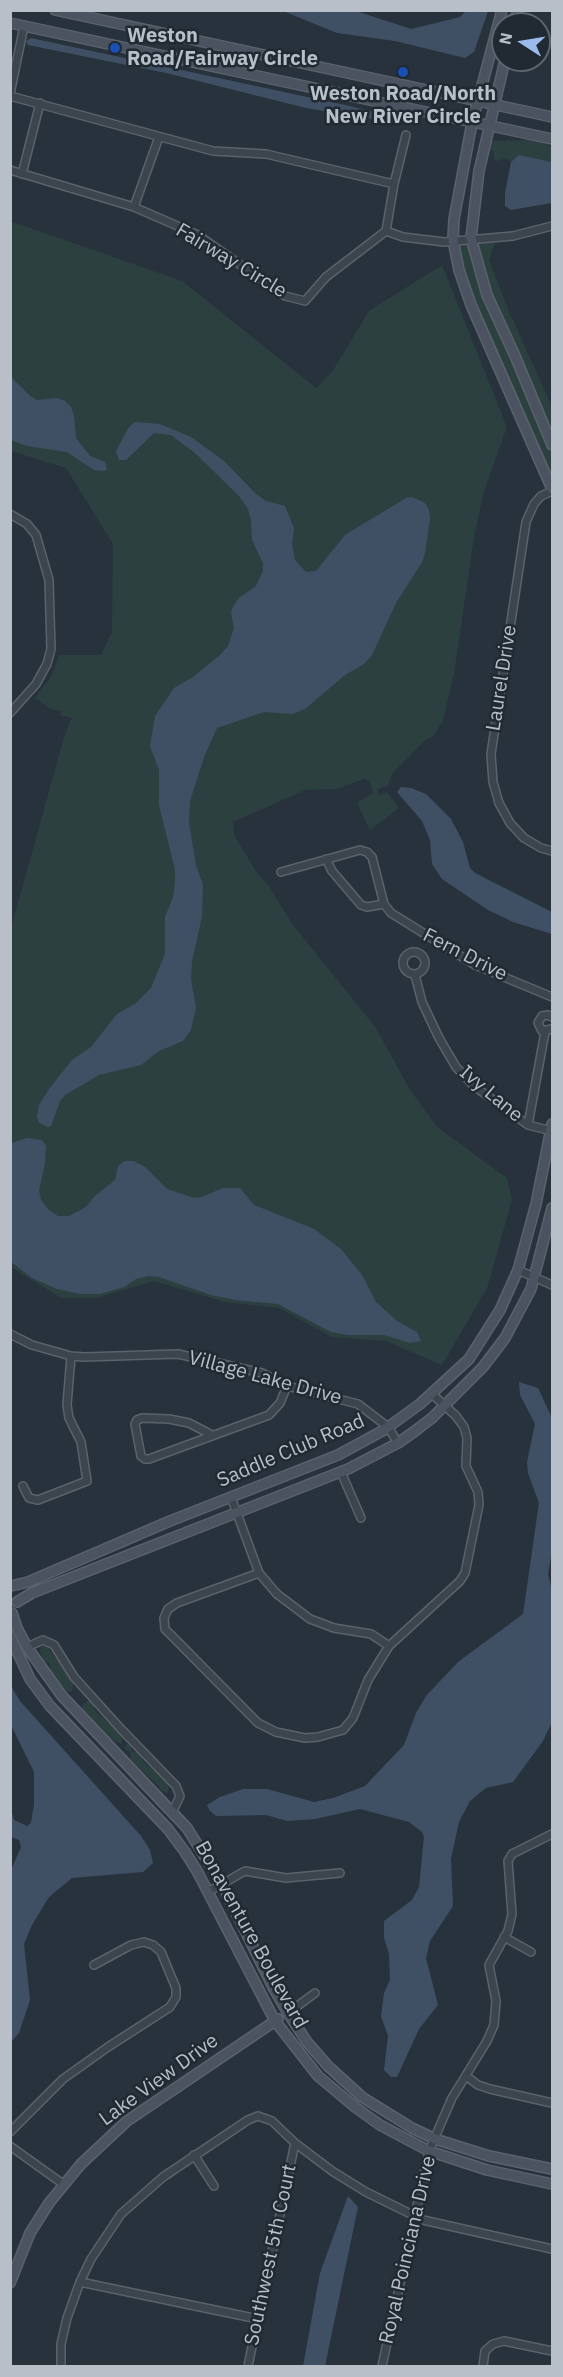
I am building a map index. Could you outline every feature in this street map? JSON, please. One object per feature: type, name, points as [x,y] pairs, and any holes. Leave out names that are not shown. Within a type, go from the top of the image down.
[{"type":"street","points":[[55,10],[552,117]]},
{"type":"street","points":[[501,10],[472,123],[454,219],[453,240],[459,270],[471,305],[552,490]]},
{"type":"street","points":[[11,26],[24,26],[552,139]]},
{"type":"street","points":[[24,26],[10,95],[213,151],[266,154],[394,184]]},
{"type":"street","points":[[502,72],[479,171],[471,238],[486,295],[552,445]]},
{"type":"street","points":[[22,174],[40,103]]},
{"type":"street","points":[[406,135],[386,231],[431,242],[513,236],[552,226]]},
{"type":"street","points":[[134,207],[159,137]]},
{"type":"street","name":"Fairway Circle","points":[[10,170],[134,207],[198,235],[285,296],[305,301],[326,277],[386,231]]},
{"type":"street","name":"Laurel Drive","points":[[552,490],[541,496],[534,504],[526,522],[491,754],[493,783],[499,803],[510,823],[524,838],[552,851]]},
{"type":"street","points":[[10,514],[27,524],[36,536],[49,580],[51,649],[47,664],[36,684],[10,713]]},
{"type":"street","points":[[281,872],[326,859],[360,850],[367,852],[372,857],[384,904],[368,907],[361,905],[332,871],[326,859]]},
{"type":"street","name":"Fern Drive","points":[[384,904],[391,913],[409,926],[475,965],[552,997]]},
{"type":"street","name":"Ivy Lane","points":[[415,975],[426,1011],[456,1067],[474,1086],[528,1125],[552,1129]]},
{"type":"street","points":[[528,1125],[549,1030],[540,1029],[538,1020],[545,1015],[552,1017]]},
{"type":"street","name":"Saddle Club Road","points":[[11,1586],[28,1582],[338,1455],[388,1427],[431,1394],[469,1359],[500,1310],[518,1270],[536,1204],[552,1129]]},
{"type":"street","name":"Saddle Club Road","points":[[17,1602],[32,1593],[341,1472],[398,1443],[432,1418],[483,1367],[505,1338],[522,1307],[534,1278],[552,1208]]},
{"type":"street","points":[[518,1270],[552,1285]]},
{"type":"street","name":"Village Lake Drive","points":[[10,1335],[32,1345],[71,1356],[166,1354],[194,1356],[262,1373],[286,1386],[358,1404],[388,1427],[398,1443]]},
{"type":"street","points":[[23,1486],[28,1498],[38,1500],[87,1481],[81,1442],[69,1418],[67,1406],[68,1368],[71,1356]]},
{"type":"street","points":[[212,1435],[189,1423],[169,1419],[142,1418],[135,1424],[141,1456],[145,1459],[270,1415],[280,1402],[286,1386]]},
{"type":"street","points":[[259,1573],[177,1603],[168,1609],[164,1618],[165,1629],[258,1723],[276,1732],[305,1738],[343,1730],[352,1718],[368,1680],[389,1646],[460,1581],[465,1573],[479,1505],[478,1492],[466,1466],[467,1438],[464,1427],[431,1394]]},
{"type":"street","name":"Saddle Club Road","points":[[341,1472],[361,1518]]},
{"type":"street","points":[[231,1497],[259,1573],[277,1594],[310,1619],[334,1628],[371,1634],[389,1646]]},
{"type":"street","points":[[11,1586],[17,1602],[11,1614]]},
{"type":"street","name":"Bonaventure Boulevard","points":[[11,1614],[27,1647],[62,1696],[173,1811],[207,1857],[273,1989],[307,2042],[328,2066],[362,2097],[387,2114],[435,2139],[489,2156],[552,2169]]},
{"type":"street","name":"Bonaventure Boulevard","points":[[10,1636],[30,1679],[50,1706],[168,1829],[198,1871],[274,2021],[318,2076],[335,2092],[380,2125],[429,2151],[487,2170],[552,2184]]},
{"type":"street","points":[[27,1647],[43,1640],[54,1646],[74,1677],[176,1786],[180,1796],[173,1811]]},
{"type":"street","name":"Royal Poinciana Drive","points":[[382,2367],[413,2215],[429,2151],[452,2098],[487,2041],[494,2025],[496,2001],[489,1965],[504,1937],[512,1914],[508,1861],[512,1854],[552,1834]]},
{"type":"street","points":[[208,1892],[249,1871],[286,1878],[340,1873]]},
{"type":"street","points":[[504,1937],[531,1952]]},
{"type":"street","points":[[10,2132],[63,2079],[170,2007],[176,1997],[176,1988],[161,1952],[153,1945],[144,1942],[131,1945],[93,1965]]},
{"type":"street","name":"Bonaventure Boulevard","points":[[288,2013],[315,1993]]},
{"type":"street","name":"Lake View Drive","points":[[10,2283],[30,2233],[63,2184],[81,2164],[127,2121],[288,2013]]},
{"type":"street","points":[[466,2076],[478,2085],[490,2089],[552,2103]]},
{"type":"street","points":[[61,2367],[61,2344],[67,2318],[80,2282],[91,2259],[121,2214],[162,2177],[248,2120],[262,2117],[272,2121],[295,2144],[366,2192],[423,2220],[552,2249]]},
{"type":"street","name":"Southwest 5th Court","points":[[248,2367],[295,2144]]},
{"type":"street","points":[[10,2146],[63,2184]]},
{"type":"street","points":[[194,2155],[214,2186]]},
{"type":"street","points":[[80,2282],[258,2319]]},
{"type":"street","points":[[483,2367],[485,2351],[493,2344],[504,2341],[552,2351]]},
{"type":"shaded area","points":[[487,133],[493,141],[533,140],[541,142],[552,147],[552,162],[519,155],[511,162],[506,158],[497,161],[494,159],[494,151],[484,149]]},
{"type":"shaded area","points":[[10,221],[182,281],[316,388],[332,372],[369,311],[442,265],[507,427],[484,491],[474,537],[454,673],[443,721],[433,736],[423,742],[393,773],[388,785],[377,790],[380,795],[387,792],[399,808],[370,830],[357,803],[373,793],[370,781],[364,779],[336,789],[305,790],[233,822],[234,835],[257,873],[268,885],[293,925],[376,1028],[410,1090],[437,1127],[507,1178],[512,1200],[487,1288],[442,1365],[386,1341],[332,1337],[279,1308],[225,1302],[154,1281],[96,1298],[61,1298],[11,1267],[11,928],[65,734],[72,718],[60,715],[61,711],[51,709],[35,698],[52,675],[59,655],[101,655],[112,632],[113,544],[66,468],[11,451]]},
{"type":"shaded area","points":[[497,237],[489,260],[508,309],[552,407],[552,489],[471,305],[453,240]]},
{"type":"shaded area","points":[[46,1646],[74,1680],[72,1692],[68,1692],[60,1684],[50,1670],[50,1664],[43,1660],[40,1650],[41,1647]]},
{"type":"shaded area","points":[[90,1699],[96,1712],[120,1732],[123,1739],[121,1744],[105,1735],[90,1721],[90,1715],[86,1714],[82,1708],[83,1704]]},
{"type":"shaded area","points":[[126,1744],[130,1745],[132,1752],[140,1755],[144,1763],[165,1778],[169,1785],[167,1793],[131,1761],[130,1752],[125,1749]]},
{"type":"water","points":[[283,11],[356,11],[411,29],[460,17],[466,11],[488,11],[474,52],[465,58],[395,41],[337,33]]},
{"type":"water","points":[[31,38],[345,105],[394,117],[394,120],[390,124],[306,108],[166,73],[28,45],[26,41]]},
{"type":"water","points":[[519,155],[552,162],[552,203],[511,210],[505,206],[511,162]]},
{"type":"water","points":[[11,377],[37,400],[57,398],[65,401],[71,407],[74,416],[76,438],[90,456],[105,462],[107,469],[94,470],[67,452],[27,446],[11,440]]},
{"type":"water","points":[[135,422],[160,424],[191,437],[224,461],[256,494],[266,501],[285,506],[294,528],[292,544],[295,560],[306,572],[316,571],[345,535],[406,498],[412,497],[425,503],[430,519],[422,562],[396,603],[372,655],[364,664],[345,675],[305,709],[293,714],[264,712],[217,728],[204,757],[190,801],[189,823],[196,865],[203,885],[202,916],[192,962],[191,979],[196,1008],[191,1030],[183,1041],[159,1051],[141,1065],[99,1075],[65,1095],[60,1101],[51,1126],[48,1127],[39,1123],[37,1116],[39,1105],[49,1089],[72,1060],[91,1047],[117,1014],[135,1004],[151,988],[165,954],[165,917],[173,897],[175,870],[159,805],[159,770],[150,746],[155,716],[174,688],[193,677],[228,646],[234,628],[231,612],[234,605],[239,598],[256,586],[263,571],[263,563],[252,540],[248,509],[239,496],[195,453],[171,435],[154,433],[126,460],[119,460],[116,451],[129,427]]},
{"type":"water","points":[[401,787],[426,794],[451,819],[463,842],[470,868],[475,873],[552,912],[552,934],[513,922],[488,910],[442,879],[432,864],[430,840],[422,821],[397,792]]},
{"type":"water","points":[[27,1138],[42,1140],[46,1146],[39,1191],[41,1200],[58,1216],[69,1216],[86,1207],[95,1196],[115,1180],[118,1166],[125,1161],[134,1161],[145,1167],[167,1189],[194,1198],[223,1188],[240,1188],[254,1205],[314,1229],[341,1249],[362,1275],[376,1302],[397,1321],[417,1332],[421,1341],[410,1343],[384,1335],[348,1335],[331,1332],[278,1304],[211,1295],[159,1277],[149,1276],[136,1279],[124,1287],[100,1294],[80,1294],[57,1289],[32,1278],[10,1261],[11,1143]]},
{"type":"water","points":[[519,1382],[538,1388],[552,1418],[552,1550],[548,1574],[552,1591],[552,1722],[543,1741],[513,1782],[486,1788],[470,1801],[459,1822],[451,1859],[453,1906],[430,1941],[426,1958],[438,2005],[419,2029],[397,2077],[391,2077],[384,2070],[388,2036],[381,2016],[384,1993],[390,1980],[384,1921],[412,1900],[419,1887],[424,1837],[422,1832],[409,1822],[360,1809],[315,1819],[287,1821],[266,1815],[216,1816],[207,1805],[220,1797],[243,1789],[267,1789],[314,1802],[333,1798],[365,1786],[404,1745],[416,1713],[426,1696],[458,1662],[523,1614],[539,1503],[528,1473],[527,1462],[535,1424],[520,1395]]},
{"type":"water","points":[[11,1686],[20,1701],[141,1836],[150,1850],[153,1863],[143,1872],[72,1878],[49,1897],[32,1925],[24,1944],[30,2000],[19,2033],[11,2042],[11,1870],[21,1847],[19,1840],[11,1837],[11,1809],[14,1820],[27,1826],[31,1823],[34,1804],[34,1772],[11,1725]]},
{"type":"water","points":[[348,2196],[358,2207],[325,2366],[303,2366],[320,2273]]},
{"type":"place","name":"Weston Road/Fairway Circle","points":[[115,48]]},
{"type":"place","name":"Weston Road/North New River Circle","points":[[403,72]]}]
